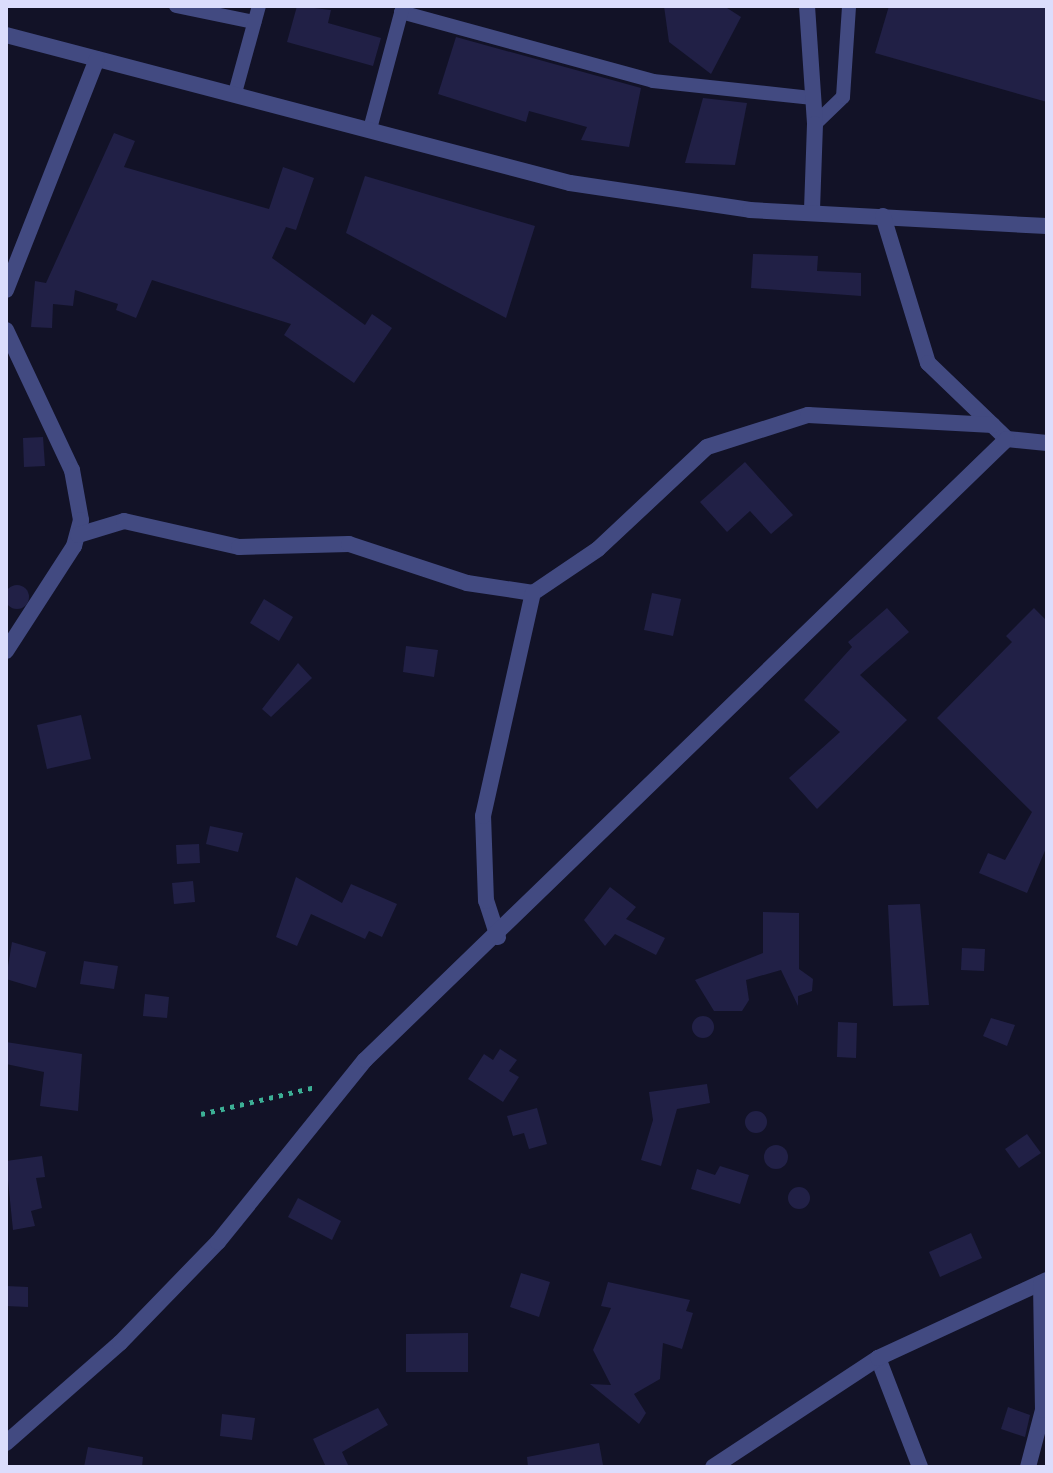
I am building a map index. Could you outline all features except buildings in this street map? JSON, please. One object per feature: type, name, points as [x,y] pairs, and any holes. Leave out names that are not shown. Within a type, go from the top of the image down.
[{"type":"street","points":[[807,6],[815,124],[812,211]]},
{"type":"street","points":[[6,35],[570,183],[670,201],[1047,226]]},
{"type":"street","points":[[6,290],[97,59]]},
{"type":"street","points":[[883,216],[921,353],[1007,439],[1047,443]]},
{"type":"street","points":[[6,330],[72,470],[78,535],[6,651]]},
{"type":"street","points":[[78,535],[124,521],[239,547],[349,544],[467,583],[533,593],[598,549],[707,447],[808,415],[993,425]]},
{"type":"street","points":[[6,1443],[153,1309],[218,1242],[365,1060],[498,937],[1007,439]]},
{"type":"street","points":[[498,937],[483,875],[483,816],[533,593]]},
{"type":"street","points":[[713,1467],[878,1358],[1044,1282],[1043,1410],[1028,1467]]},
{"type":"street","points":[[878,1358],[920,1467]]},
{"type":"lane","points":[[176,6],[254,22]]},
{"type":"lane","points":[[235,93],[259,6]]},
{"type":"lane","points":[[815,124],[843,97],[849,6]]},
{"type":"lane","points":[[370,129],[402,9],[653,81],[813,98]]},
{"type":"path","points":[[201,1114],[302,1095],[328,1081]]}]
